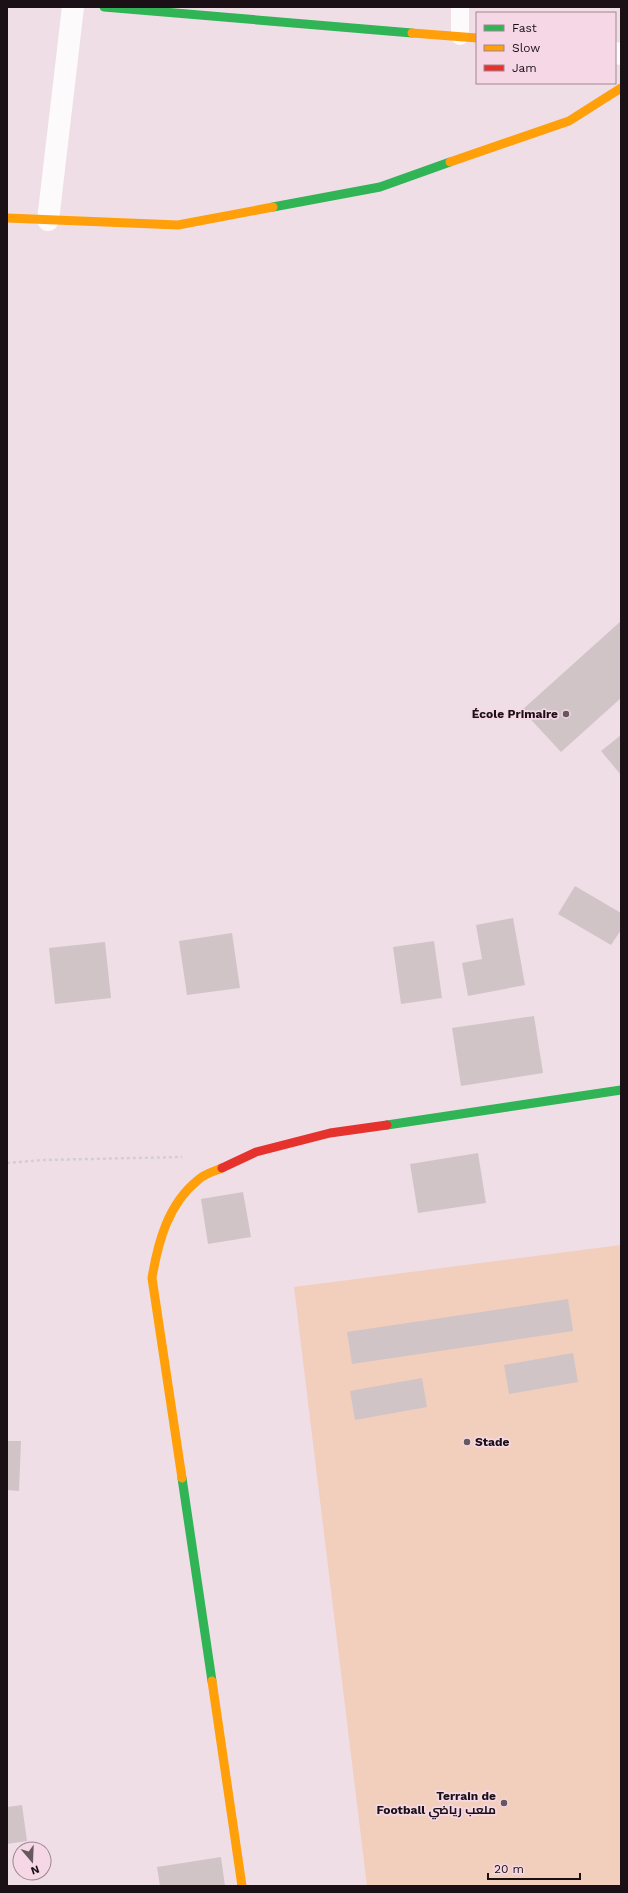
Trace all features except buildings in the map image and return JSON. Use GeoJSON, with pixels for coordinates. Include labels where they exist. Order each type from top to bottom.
{"type":"FeatureCollection","features":[{"type":"Feature","properties":{"kind":"street"},"geometry":{"type":"LineString","coordinates":[[48,220],[73,7]]}},
{"type":"Feature","properties":{"kind":"street"},"geometry":{"type":"LineString","coordinates":[[104,7],[468,37]]}},
{"type":"Feature","properties":{"kind":"street"},"geometry":{"type":"LineString","coordinates":[[7,218],[178,225],[380,187],[569,122],[621,88]]}},
{"type":"Feature","properties":{"kind":"street"},"geometry":{"type":"LineString","coordinates":[[242,1886],[152,1278],[157,1248],[167,1220],[180,1200],[198,1179],[256,1152],[330,1133],[621,1090]]}},
{"type":"Feature","properties":{"kind":"lane"},"geometry":{"type":"LineString","coordinates":[[460,7],[468,37]]}},
{"type":"Feature","properties":{"kind":"path"},"geometry":{"type":"LineString","coordinates":[[7,1163],[42,1160],[152,1159],[189,1156]]}},
{"type":"Feature","properties":{"kind":"shaded area","name":"Stade"},"geometry":{"type":"Polygon","coordinates":[[[621,1245],[621,1886],[367,1886],[294,1287],[621,1245]]]}},
{"type":"Feature","properties":{"kind":"traffic: fast"},"geometry":{"type":"LineString","coordinates":[[104,7],[412,33]]}},
{"type":"Feature","properties":{"kind":"traffic: fast"},"geometry":{"type":"LineString","coordinates":[[273,207],[380,187],[450,162]]}},
{"type":"Feature","properties":{"kind":"traffic: fast"},"geometry":{"type":"LineString","coordinates":[[387,1125],[621,1090]]}},
{"type":"Feature","properties":{"kind":"traffic: fast"},"geometry":{"type":"LineString","coordinates":[[182,1478],[212,1681]]}},
{"type":"Feature","properties":{"kind":"traffic: slow"},"geometry":{"type":"LineString","coordinates":[[412,33],[476,38]]}},
{"type":"Feature","properties":{"kind":"traffic: slow"},"geometry":{"type":"LineString","coordinates":[[450,162],[569,121],[621,88]]}},
{"type":"Feature","properties":{"kind":"traffic: slow"},"geometry":{"type":"LineString","coordinates":[[7,218],[178,225],[273,207]]}},
{"type":"Feature","properties":{"kind":"traffic: slow"},"geometry":{"type":"LineString","coordinates":[[182,1478],[152,1278],[161,1238],[166,1224],[179,1200],[200,1178],[222,1168]]}},
{"type":"Feature","properties":{"kind":"traffic: slow"},"geometry":{"type":"LineString","coordinates":[[212,1681],[242,1886]]}},
{"type":"Feature","properties":{"kind":"traffic: jam"},"geometry":{"type":"LineString","coordinates":[[222,1168],[256,1152],[330,1133],[387,1125]]}},
{"type":"Feature","properties":{"kind":"place","name":"École Primaire"},"geometry":{"type":"Point","coordinates":[566,714]}},
{"type":"Feature","properties":{"kind":"place","name":"Stade"},"geometry":{"type":"Point","coordinates":[467,1442]}},
{"type":"Feature","properties":{"kind":"place","name":"Terrain de Football ملعب رياضي"},"geometry":{"type":"Point","coordinates":[504,1803]}}]}
